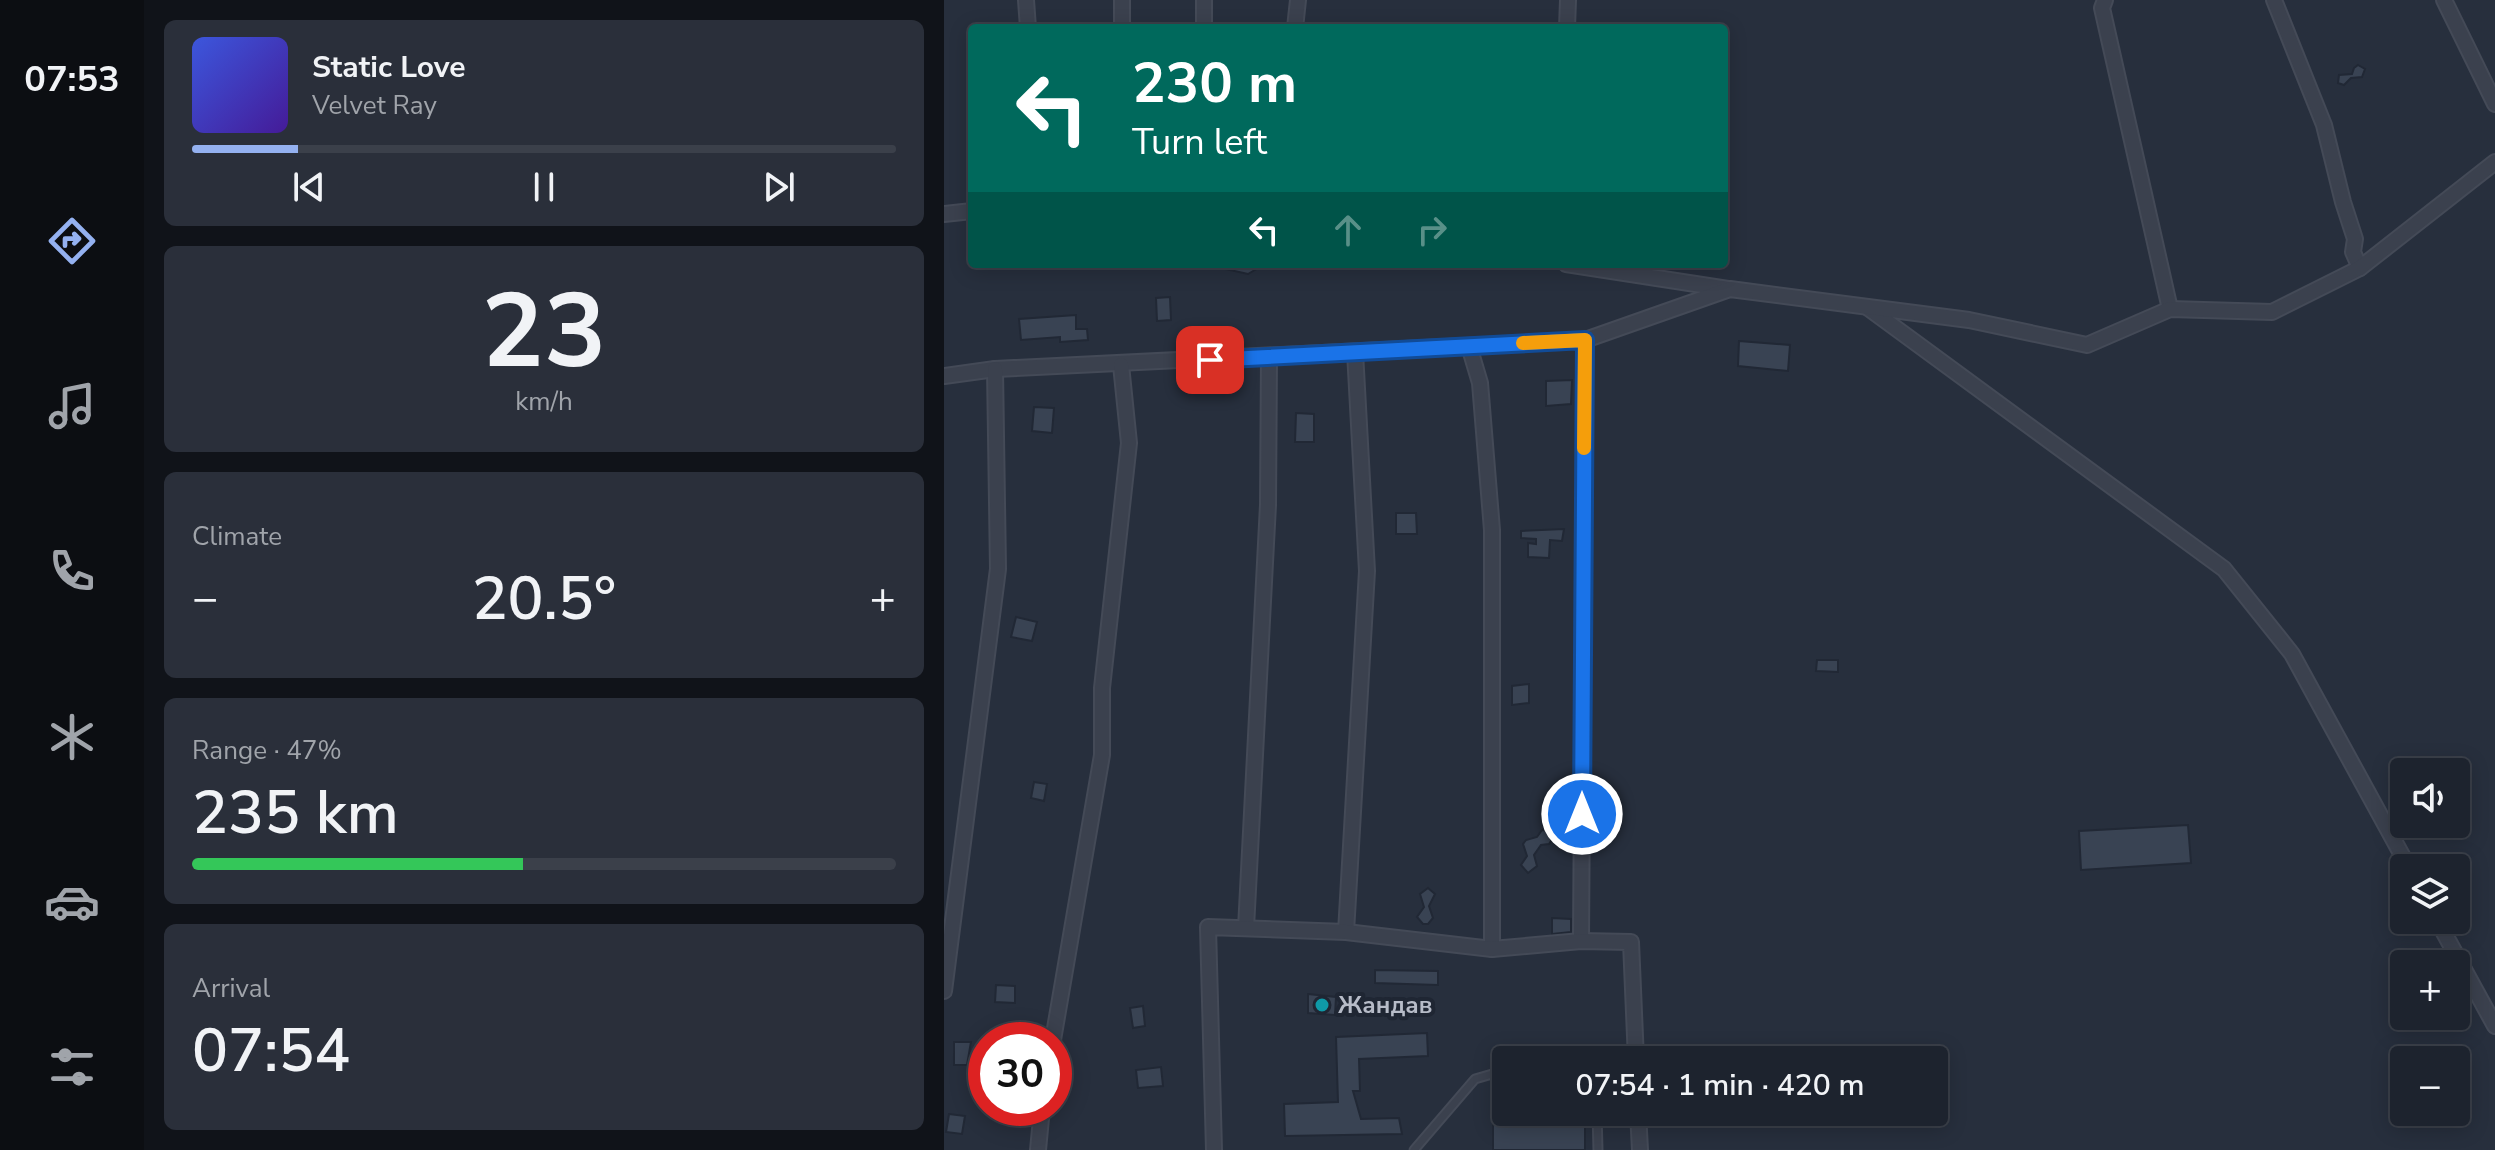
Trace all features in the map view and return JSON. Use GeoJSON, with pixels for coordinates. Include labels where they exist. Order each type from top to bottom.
{"type":"FeatureCollection","features":[{"type":"Feature","properties":{"kind":"street"},"geometry":{"type":"LineString","coordinates":[[1026,0],[1028,24]]}},
{"type":"Feature","properties":{"kind":"street"},"geometry":{"type":"LineString","coordinates":[[1122,0],[1122,24]]}},
{"type":"Feature","properties":{"kind":"street"},"geometry":{"type":"LineString","coordinates":[[1204,0],[1204,24]]}},
{"type":"Feature","properties":{"kind":"street"},"geometry":{"type":"LineString","coordinates":[[1295,24],[1298,0]]}},
{"type":"Feature","properties":{"kind":"street"},"geometry":{"type":"LineString","coordinates":[[1567,24],[1568,0]]}},
{"type":"Feature","properties":{"kind":"street"},"geometry":{"type":"LineString","coordinates":[[2105,0],[2102,8],[2170,309]]}},
{"type":"Feature","properties":{"kind":"street"},"geometry":{"type":"LineString","coordinates":[[2274,0],[2324,125],[2355,239],[2353,252],[2360,268]]}},
{"type":"Feature","properties":{"kind":"street"},"geometry":{"type":"LineString","coordinates":[[2444,0],[2495,104]]}},
{"type":"Feature","properties":{"kind":"street"},"geometry":{"type":"LineString","coordinates":[[1614,268],[1730,289],[1969,320],[2087,345],[2170,309],[2272,312],[2360,268],[2495,162]]}},
{"type":"Feature","properties":{"kind":"street"},"geometry":{"type":"LineString","coordinates":[[944,214],[968,211]]}},
{"type":"Feature","properties":{"kind":"street"},"geometry":{"type":"LineString","coordinates":[[944,376],[995,369],[1585,340],[1730,289]]}},
{"type":"Feature","properties":{"kind":"street"},"geometry":{"type":"LineString","coordinates":[[1866,306],[2224,569],[2292,654],[2401,854]]}},
{"type":"Feature","properties":{"kind":"street"},"geometry":{"type":"LineString","coordinates":[[1581,941],[1585,340]]}},
{"type":"Feature","properties":{"kind":"street"},"geometry":{"type":"LineString","coordinates":[[1469,346],[1480,383],[1492,530],[1492,949]]}},
{"type":"Feature","properties":{"kind":"street"},"geometry":{"type":"LineString","coordinates":[[1346,932],[1367,571],[1355,352]]}},
{"type":"Feature","properties":{"kind":"street"},"geometry":{"type":"LineString","coordinates":[[1246,928],[1268,505],[1269,357]]}},
{"type":"Feature","properties":{"kind":"street"},"geometry":{"type":"LineString","coordinates":[[1056,1022],[1102,755],[1102,688],[1129,443],[1121,365]]}},
{"type":"Feature","properties":{"kind":"street"},"geometry":{"type":"LineString","coordinates":[[944,991],[998,569],[995,369]]}},
{"type":"Feature","properties":{"kind":"street"},"geometry":{"type":"LineString","coordinates":[[1214,1150],[1208,927],[1346,932],[1492,949],[1581,941],[1631,942],[1635,1046]]}},
{"type":"Feature","properties":{"kind":"street"},"geometry":{"type":"LineString","coordinates":[[2445,934],[2495,1026]]}},
{"type":"Feature","properties":{"kind":"street"},"geometry":{"type":"LineString","coordinates":[[1038,1150],[1040,1126]]}},
{"type":"Feature","properties":{"kind":"street"},"geometry":{"type":"LineString","coordinates":[[1639,1126],[1640,1150]]}},
{"type":"Feature","properties":{"kind":"lane"},"geometry":{"type":"LineString","coordinates":[[1414,1150],[1475,1079],[1492,1074]]}},
{"type":"Feature","properties":{"kind":"lane"},"geometry":{"type":"LineString","coordinates":[[1597,1126],[1598,1150]]}},
{"type":"Feature","properties":{"kind":"building"},"geometry":{"type":"Polygon","coordinates":[[[2358,65],[2365,69],[2362,77],[2351,78],[2344,85],[2338,83],[2339,75],[2352,74],[2358,65]]]}},
{"type":"Feature","properties":{"kind":"building"},"geometry":{"type":"Polygon","coordinates":[[[1221,268],[1258,268],[1248,274],[1221,268]]]}},
{"type":"Feature","properties":{"kind":"building"},"geometry":{"type":"Polygon","coordinates":[[[1170,297],[1171,320],[1157,321],[1156,298],[1170,297]]]}},
{"type":"Feature","properties":{"kind":"building"},"geometry":{"type":"Polygon","coordinates":[[[1076,315],[1076,329],[1087,329],[1088,340],[1060,342],[1060,337],[1021,340],[1019,319],[1076,315]]]}},
{"type":"Feature","properties":{"kind":"building"},"geometry":{"type":"Polygon","coordinates":[[[1739,341],[1790,345],[1788,371],[1738,366],[1739,341]]]}},
{"type":"Feature","properties":{"kind":"building"},"geometry":{"type":"Polygon","coordinates":[[[1572,380],[1571,404],[1546,406],[1546,381],[1572,380]]]}},
{"type":"Feature","properties":{"kind":"building"},"geometry":{"type":"Polygon","coordinates":[[[1034,407],[1054,408],[1052,433],[1032,431],[1034,407]]]}},
{"type":"Feature","properties":{"kind":"building"},"geometry":{"type":"Polygon","coordinates":[[[1296,413],[1314,414],[1314,442],[1295,442],[1296,413]]]}},
{"type":"Feature","properties":{"kind":"building"},"geometry":{"type":"Polygon","coordinates":[[[1396,513],[1416,513],[1417,534],[1396,534],[1396,513]]]}},
{"type":"Feature","properties":{"kind":"building"},"geometry":{"type":"Polygon","coordinates":[[[1564,529],[1562,541],[1550,540],[1549,558],[1528,557],[1528,543],[1536,544],[1536,539],[1521,538],[1521,531],[1564,529]]]}},
{"type":"Feature","properties":{"kind":"building"},"geometry":{"type":"Polygon","coordinates":[[[1016,617],[1037,622],[1032,641],[1011,637],[1016,617]]]}},
{"type":"Feature","properties":{"kind":"building"},"geometry":{"type":"Polygon","coordinates":[[[1817,660],[1838,660],[1838,672],[1816,671],[1817,660]]]}},
{"type":"Feature","properties":{"kind":"building"},"geometry":{"type":"Polygon","coordinates":[[[1529,684],[1529,703],[1512,705],[1512,686],[1529,684]]]}},
{"type":"Feature","properties":{"kind":"building"},"geometry":{"type":"Polygon","coordinates":[[[1034,782],[1047,784],[1044,801],[1031,798],[1034,782]]]}},
{"type":"Feature","properties":{"kind":"building"},"geometry":{"type":"Polygon","coordinates":[[[2188,825],[2191,863],[2081,870],[2079,831],[2188,825]]]}},
{"type":"Feature","properties":{"kind":"building"},"geometry":{"type":"Polygon","coordinates":[[[1542,830],[1550,831],[1553,838],[1549,844],[1541,845],[1534,855],[1537,866],[1528,873],[1521,865],[1527,856],[1523,844],[1537,837],[1542,830]]]}},
{"type":"Feature","properties":{"kind":"building"},"geometry":{"type":"Polygon","coordinates":[[[1428,888],[1435,894],[1429,906],[1433,918],[1428,924],[1423,924],[1417,917],[1424,907],[1420,894],[1428,888]]]}},
{"type":"Feature","properties":{"kind":"building"},"geometry":{"type":"Polygon","coordinates":[[[1552,918],[1571,919],[1571,932],[1552,934],[1552,918]]]}},
{"type":"Feature","properties":{"kind":"building"},"geometry":{"type":"Polygon","coordinates":[[[1375,970],[1438,971],[1438,985],[1375,983],[1375,970]]]}},
{"type":"Feature","properties":{"kind":"building"},"geometry":{"type":"Polygon","coordinates":[[[996,985],[1015,986],[1015,1003],[995,1002],[996,985]]]}},
{"type":"Feature","properties":{"kind":"building","name":"Жандав"},"geometry":{"type":"Polygon","coordinates":[[[1308,994],[1336,997],[1335,1015],[1308,1013],[1308,994]]]}},
{"type":"Feature","properties":{"kind":"building"},"geometry":{"type":"Polygon","coordinates":[[[1143,1006],[1145,1026],[1133,1028],[1130,1008],[1143,1006]]]}},
{"type":"Feature","properties":{"kind":"building"},"geometry":{"type":"Polygon","coordinates":[[[1427,1033],[1428,1056],[1359,1059],[1360,1091],[1353,1091],[1361,1119],[1399,1118],[1402,1134],[1285,1136],[1284,1104],[1338,1102],[1336,1037],[1427,1033]]]}},
{"type":"Feature","properties":{"kind":"building"},"geometry":{"type":"Polygon","coordinates":[[[954,1042],[968,1042],[967,1065],[954,1065],[954,1042]]]}},
{"type":"Feature","properties":{"kind":"building"},"geometry":{"type":"Polygon","coordinates":[[[1161,1067],[1163,1086],[1138,1088],[1136,1070],[1161,1067]]]}},
{"type":"Feature","properties":{"kind":"building"},"geometry":{"type":"Polygon","coordinates":[[[949,1114],[965,1116],[962,1134],[946,1132],[949,1114]]]}},
{"type":"Feature","properties":{"kind":"building"},"geometry":{"type":"Polygon","coordinates":[[[1493,1126],[1585,1127],[1585,1150],[1493,1150],[1493,1126]]]}},
{"type":"Feature","properties":{"kind":"slow traffic"},"geometry":{"type":"LineString","coordinates":[[1523,343],[1585,340],[1584,448]]}},
{"type":"Feature","properties":{"kind":"place","name":"Жандав"},"geometry":{"type":"Point","coordinates":[1322,1005]}},
{"type":"Feature","properties":{"kind":"route"},"geometry":{"type":"LineString","coordinates":[[1210,360],[1585,340],[1582,814]]}}]}
